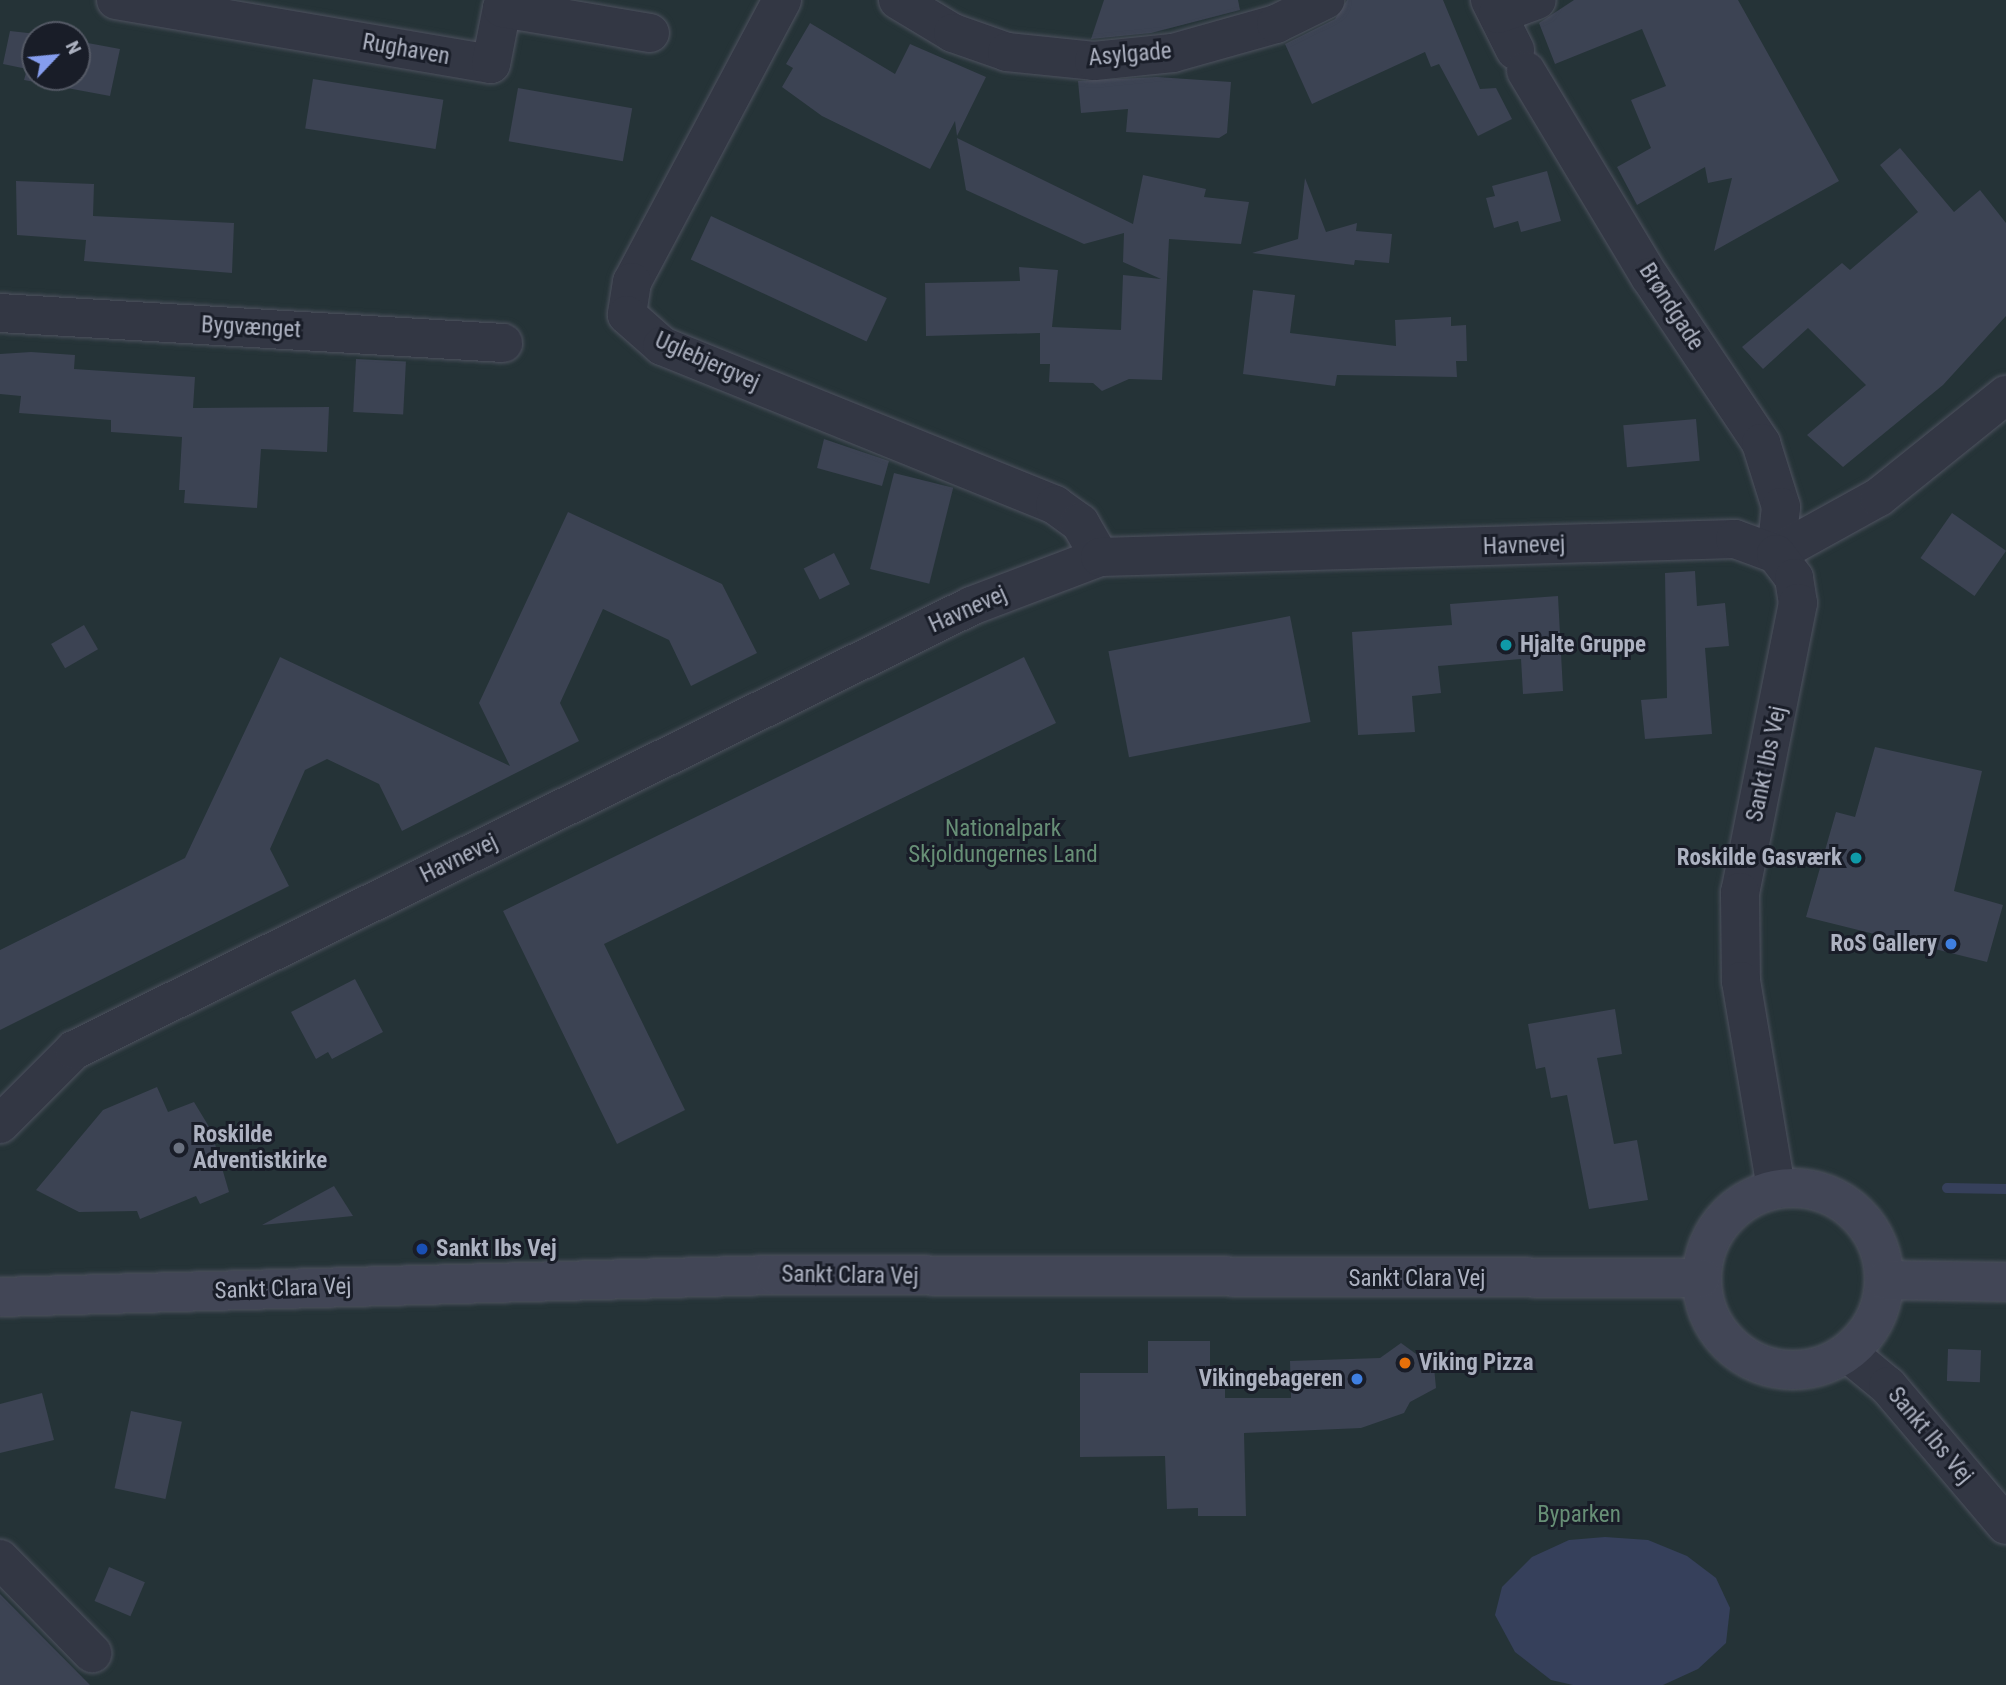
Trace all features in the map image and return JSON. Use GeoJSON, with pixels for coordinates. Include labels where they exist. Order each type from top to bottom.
{"type":"FeatureCollection","features":[{"type":"Feature","properties":{"kind":"main road"},"geometry":{"type":"LineString","coordinates":[[1804,1188],[1853,1209],[1881,1254],[1885,1280],[1880,1308],[1848,1353],[1800,1371],[1750,1360],[1730,1345],[1708,1314],[1701,1278],[1707,1246],[1723,1220],[1747,1199],[1776,1189],[1804,1188]]}},
{"type":"Feature","properties":{"kind":"main road","name":"Sankt Clara Vej"},"geometry":{"type":"LineString","coordinates":[[0,1297],[775,1275],[1701,1278]]}},
{"type":"Feature","properties":{"kind":"main road"},"geometry":{"type":"LineString","coordinates":[[1885,1280],[2006,1282]]}},
{"type":"Feature","properties":{"kind":"street","name":"Rughaven"},"geometry":{"type":"LineString","coordinates":[[116,0],[491,64],[502,8],[650,33]]}},
{"type":"Feature","properties":{"kind":"street","name":"Uglebjergvej"},"geometry":{"type":"LineString","coordinates":[[782,0],[632,282],[627,315],[662,346],[1055,505],[1080,523],[1100,557]]}},
{"type":"Feature","properties":{"kind":"street","name":"Asylgade"},"geometry":{"type":"LineString","coordinates":[[898,0],[953,33],[1007,52],[1094,61],[1173,52],[1276,24],[1325,0]]}},
{"type":"Feature","properties":{"kind":"street"},"geometry":{"type":"LineString","coordinates":[[1494,7],[1537,0]]}},
{"type":"Feature","properties":{"kind":"street","name":"Brøndgade"},"geometry":{"type":"LineString","coordinates":[[1494,7],[1521,60],[1650,277],[1761,443],[1781,508],[1776,554]]}},
{"type":"Feature","properties":{"kind":"street","name":"Bygvænget"},"geometry":{"type":"LineString","coordinates":[[0,313],[503,343]]}},
{"type":"Feature","properties":{"kind":"street"},"geometry":{"type":"LineString","coordinates":[[1776,554],[1879,497],[2006,395]]}},
{"type":"Feature","properties":{"kind":"street","name":"Havnevej"},"geometry":{"type":"LineString","coordinates":[[0,1124],[74,1050],[971,606],[1100,557],[1735,539],[1776,554]]}},
{"type":"Feature","properties":{"kind":"street","name":"Sankt Ibs Vej"},"geometry":{"type":"LineString","coordinates":[[1776,554],[1794,578],[1796,630],[1741,904],[1741,981],[1776,1189]]}},
{"type":"Feature","properties":{"kind":"street","name":"Sankt Ibs Vej"},"geometry":{"type":"LineString","coordinates":[[1848,1353],[1888,1386],[2006,1525]]}},
{"type":"Feature","properties":{"kind":"street"},"geometry":{"type":"LineString","coordinates":[[0,1559],[92,1653]]}},
{"type":"Feature","properties":{"kind":"green space","name":"Nationalpark Skjoldungernes Land"},"geometry":{"type":"Polygon","coordinates":[[[0,0],[2006,0],[2006,1685],[0,1685],[0,0]]]}},
{"type":"Feature","properties":{"kind":"water"},"geometry":{"type":"Polygon","coordinates":[[[1605,1537],[1648,1540],[1687,1556],[1716,1578],[1730,1608],[1726,1643],[1698,1669],[1663,1685],[1573,1685],[1551,1680],[1515,1652],[1495,1615],[1502,1587],[1532,1557],[1569,1540],[1605,1537]]]}},
{"type":"Feature","properties":{"kind":"building"},"geometry":{"type":"Polygon","coordinates":[[[1104,0],[1238,0],[1240,10],[1151,33],[1091,39],[1104,0]]]}},
{"type":"Feature","properties":{"kind":"building"},"geometry":{"type":"Polygon","coordinates":[[[1347,0],[1443,0],[1480,89],[1496,88],[1512,119],[1478,136],[1439,64],[1431,67],[1425,52],[1312,104],[1285,44],[1335,19],[1347,0]]]}},
{"type":"Feature","properties":{"kind":"building"},"geometry":{"type":"Polygon","coordinates":[[[1574,0],[1738,0],[1839,181],[1714,251],[1732,178],[1708,183],[1705,167],[1637,205],[1617,167],[1651,148],[1631,100],[1666,86],[1642,29],[1555,64],[1539,23],[1574,0]]]}},
{"type":"Feature","properties":{"kind":"building"},"geometry":{"type":"Polygon","coordinates":[[[810,23],[895,74],[910,44],[986,77],[957,136],[955,121],[930,169],[822,116],[782,87],[793,68],[786,64],[810,23]]]}},
{"type":"Feature","properties":{"kind":"building"},"geometry":{"type":"Polygon","coordinates":[[[10,31],[21,32],[21,68],[3,64],[10,31]]]}},
{"type":"Feature","properties":{"kind":"building"},"geometry":{"type":"Polygon","coordinates":[[[91,44],[120,49],[110,96],[83,91],[91,91],[91,44]]]}},
{"type":"Feature","properties":{"kind":"building"},"geometry":{"type":"Polygon","coordinates":[[[1157,77],[1231,82],[1227,133],[1219,138],[1126,132],[1128,109],[1081,113],[1078,81],[1157,77]]]}},
{"type":"Feature","properties":{"kind":"building"},"geometry":{"type":"Polygon","coordinates":[[[313,79],[443,100],[436,149],[305,128],[313,79]]]}},
{"type":"Feature","properties":{"kind":"building"},"geometry":{"type":"Polygon","coordinates":[[[518,88],[632,108],[623,161],[509,141],[518,88]]]}},
{"type":"Feature","properties":{"kind":"building"},"geometry":{"type":"Polygon","coordinates":[[[957,138],[1133,224],[1143,175],[1206,189],[1204,197],[1249,202],[1241,244],[1169,239],[1162,380],[1129,379],[1102,391],[1093,383],[1049,382],[1050,364],[1040,364],[1040,333],[926,336],[925,283],[1020,281],[1019,267],[1058,270],[1052,327],[1121,330],[1123,275],[1161,279],[1123,262],[1124,233],[1084,244],[966,190],[957,138]]]}},
{"type":"Feature","properties":{"kind":"building"},"geometry":{"type":"Polygon","coordinates":[[[1900,148],[1954,212],[1980,190],[2006,223],[2006,316],[1943,385],[1843,467],[1807,435],[1866,385],[1808,328],[1763,369],[1742,347],[1842,263],[1850,270],[1918,212],[1880,165],[1900,148]]]}},
{"type":"Feature","properties":{"kind":"building"},"geometry":{"type":"Polygon","coordinates":[[[1547,171],[1561,221],[1521,232],[1518,221],[1494,228],[1486,198],[1495,196],[1492,186],[1547,171]]]}},
{"type":"Feature","properties":{"kind":"building"},"geometry":{"type":"Polygon","coordinates":[[[1305,178],[1326,232],[1357,223],[1356,231],[1392,234],[1389,263],[1355,260],[1354,265],[1252,253],[1298,239],[1305,178]]]}},
{"type":"Feature","properties":{"kind":"building"},"geometry":{"type":"Polygon","coordinates":[[[16,181],[94,184],[93,216],[234,223],[232,273],[84,261],[86,240],[17,235],[16,181]]]}},
{"type":"Feature","properties":{"kind":"building"},"geometry":{"type":"Polygon","coordinates":[[[711,216],[887,298],[867,341],[691,260],[711,216]]]}},
{"type":"Feature","properties":{"kind":"building"},"geometry":{"type":"Polygon","coordinates":[[[1253,290],[1295,295],[1290,333],[1396,346],[1395,320],[1451,317],[1451,326],[1466,325],[1467,361],[1456,361],[1457,377],[1337,375],[1335,386],[1243,374],[1253,290]]]}},
{"type":"Feature","properties":{"kind":"building"},"geometry":{"type":"Polygon","coordinates":[[[31,352],[75,355],[74,369],[195,377],[193,408],[329,407],[327,452],[261,449],[257,508],[184,503],[185,490],[179,490],[182,437],[111,432],[111,420],[19,413],[21,396],[0,394],[0,354],[31,352]]]}},
{"type":"Feature","properties":{"kind":"building"},"geometry":{"type":"Polygon","coordinates":[[[356,359],[406,362],[403,415],[353,412],[356,359]]]}},
{"type":"Feature","properties":{"kind":"building"},"geometry":{"type":"Polygon","coordinates":[[[1696,419],[1700,461],[1627,467],[1623,425],[1696,419]]]}},
{"type":"Feature","properties":{"kind":"building"},"geometry":{"type":"Polygon","coordinates":[[[824,439],[889,461],[882,486],[817,468],[824,439]]]}},
{"type":"Feature","properties":{"kind":"building"},"geometry":{"type":"Polygon","coordinates":[[[894,473],[953,488],[929,584],[870,569],[894,473]]]}},
{"type":"Feature","properties":{"kind":"building"},"geometry":{"type":"Polygon","coordinates":[[[568,512],[722,584],[757,653],[691,686],[669,640],[603,609],[560,703],[579,741],[402,831],[379,784],[327,759],[305,770],[270,849],[289,886],[0,1030],[0,950],[185,858],[280,657],[510,766],[479,703],[568,512]]]}},
{"type":"Feature","properties":{"kind":"building"},"geometry":{"type":"Polygon","coordinates":[[[1952,513],[2006,551],[1975,596],[1920,558],[1952,513]]]}},
{"type":"Feature","properties":{"kind":"building"},"geometry":{"type":"Polygon","coordinates":[[[834,553],[850,584],[820,600],[804,568],[834,553]]]}},
{"type":"Feature","properties":{"kind":"building"},"geometry":{"type":"Polygon","coordinates":[[[1695,571],[1697,606],[1725,603],[1729,646],[1705,648],[1712,734],[1645,739],[1641,700],[1667,698],[1665,573],[1695,571]]]}},
{"type":"Feature","properties":{"kind":"building"},"geometry":{"type":"Polygon","coordinates":[[[1558,596],[1563,691],[1523,694],[1521,659],[1438,666],[1441,693],[1412,696],[1415,732],[1358,735],[1352,632],[1452,625],[1450,604],[1558,596]]]}},
{"type":"Feature","properties":{"kind":"building"},"geometry":{"type":"Polygon","coordinates":[[[1290,616],[1311,722],[1129,757],[1108,651],[1290,616]]]}},
{"type":"Feature","properties":{"kind":"building"},"geometry":{"type":"Polygon","coordinates":[[[84,625],[98,649],[65,668],[51,644],[84,625]]]}},
{"type":"Feature","properties":{"kind":"building"},"geometry":{"type":"Polygon","coordinates":[[[1024,657],[1056,723],[604,944],[685,1110],[617,1144],[503,911],[1024,657]]]}},
{"type":"Feature","properties":{"kind":"building","name":"Roskilde Gasværk"},"geometry":{"type":"Polygon","coordinates":[[[1875,747],[1982,771],[1954,891],[2003,905],[1987,962],[1806,917],[1836,812],[1855,817],[1875,747]]]}},
{"type":"Feature","properties":{"kind":"building"},"geometry":{"type":"Polygon","coordinates":[[[355,979],[383,1032],[332,1059],[328,1052],[316,1059],[291,1012],[355,979]]]}},
{"type":"Feature","properties":{"kind":"building"},"geometry":{"type":"Polygon","coordinates":[[[1615,1009],[1622,1054],[1597,1058],[1614,1144],[1637,1140],[1648,1200],[1589,1209],[1567,1095],[1551,1098],[1545,1067],[1536,1069],[1528,1024],[1615,1009]]]}},
{"type":"Feature","properties":{"kind":"building","name":"Roskilde Adventistkirke"},"geometry":{"type":"Polygon","coordinates":[[[157,1087],[168,1112],[194,1102],[211,1130],[229,1192],[200,1204],[196,1196],[140,1219],[137,1211],[79,1212],[36,1190],[103,1110],[157,1087]]]}},
{"type":"Feature","properties":{"kind":"building"},"geometry":{"type":"Polygon","coordinates":[[[334,1186],[353,1216],[262,1225],[334,1186]]]}},
{"type":"Feature","properties":{"kind":"building"},"geometry":{"type":"Polygon","coordinates":[[[1148,1341],[1210,1341],[1210,1382],[1225,1382],[1225,1398],[1291,1398],[1290,1361],[1380,1358],[1401,1343],[1434,1367],[1436,1388],[1410,1402],[1404,1413],[1361,1428],[1244,1433],[1246,1516],[1198,1516],[1198,1508],[1167,1509],[1165,1456],[1080,1457],[1080,1373],[1148,1373],[1148,1341]]]}},
{"type":"Feature","properties":{"kind":"building"},"geometry":{"type":"Polygon","coordinates":[[[1948,1349],[1981,1350],[1980,1382],[1947,1381],[1948,1349]]]}},
{"type":"Feature","properties":{"kind":"building"},"geometry":{"type":"Polygon","coordinates":[[[42,1393],[54,1440],[0,1453],[0,1404],[42,1393]]]}},
{"type":"Feature","properties":{"kind":"building"},"geometry":{"type":"Polygon","coordinates":[[[131,1411],[182,1422],[165,1499],[115,1488],[131,1411]]]}},
{"type":"Feature","properties":{"kind":"building"},"geometry":{"type":"Polygon","coordinates":[[[109,1567],[145,1582],[130,1616],[95,1601],[109,1567]]]}},
{"type":"Feature","properties":{"kind":"building"},"geometry":{"type":"Polygon","coordinates":[[[0,1594],[90,1685],[0,1685],[0,1594]]]}},
{"type":"Feature","properties":{"kind":"waterway"},"geometry":{"type":"LineString","coordinates":[[1947,1188],[2006,1189]]}},
{"type":"Feature","properties":{"kind":"place","name":"Hjalte Gruppe"},"geometry":{"type":"Point","coordinates":[1506,645]}},
{"type":"Feature","properties":{"kind":"place","name":"Roskilde Gasværk"},"geometry":{"type":"Point","coordinates":[1856,858]}},
{"type":"Feature","properties":{"kind":"place","name":"RoS Gallery"},"geometry":{"type":"Point","coordinates":[1951,944]}},
{"type":"Feature","properties":{"kind":"place","name":"Roskilde Adventistkirke"},"geometry":{"type":"Point","coordinates":[179,1148]}},
{"type":"Feature","properties":{"kind":"place","name":"Sankt Ibs Vej"},"geometry":{"type":"Point","coordinates":[422,1249]}},
{"type":"Feature","properties":{"kind":"place","name":"Viking Pizza"},"geometry":{"type":"Point","coordinates":[1405,1363]}},
{"type":"Feature","properties":{"kind":"place","name":"Vikingebageren"},"geometry":{"type":"Point","coordinates":[1357,1379]}},
{"type":"Feature","properties":{"kind":"park label","name":"Byparken"},"geometry":{"type":"Point","coordinates":[1579,1515]}}]}
